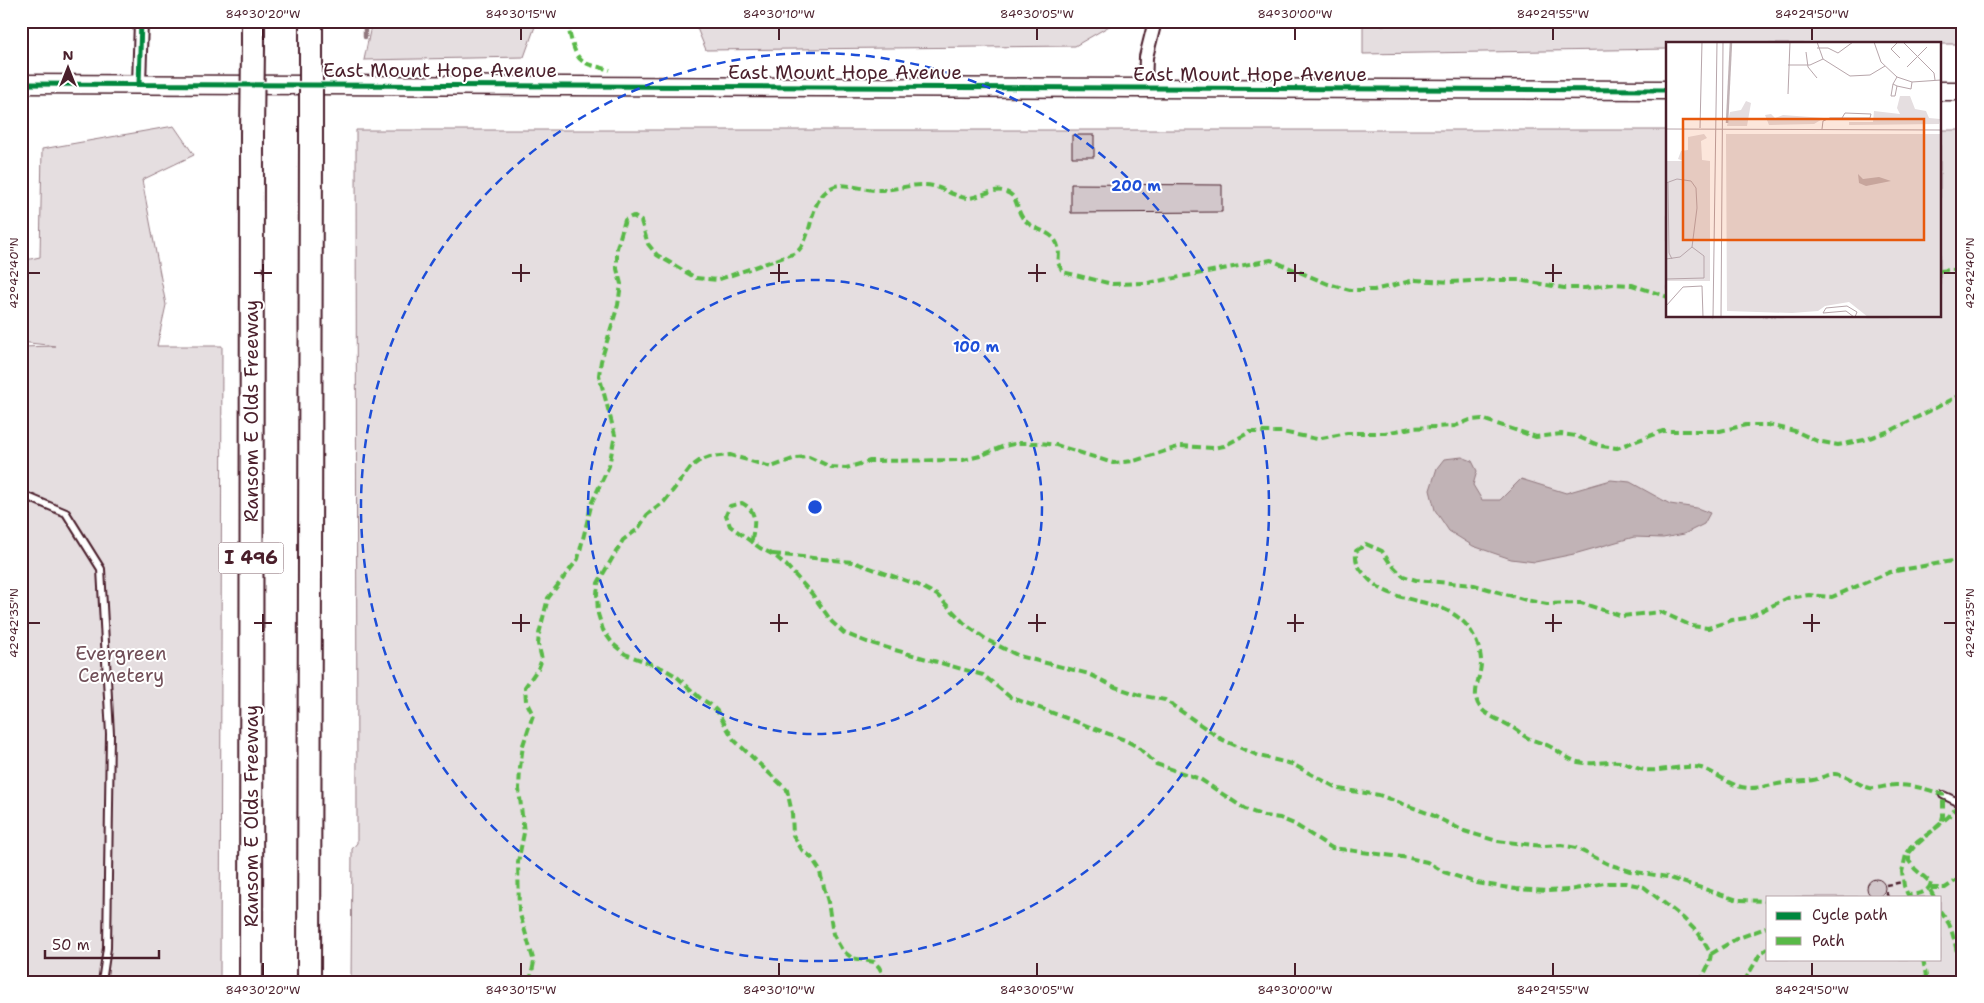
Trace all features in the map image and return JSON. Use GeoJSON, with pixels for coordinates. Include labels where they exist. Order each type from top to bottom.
{"type":"FeatureCollection","features":[{"type":"Feature","properties":{"kind":"highway","name":"Ransom E Olds Freeway"},"geometry":{"type":"LineString","coordinates":[[250,982],[253,21]]}},
{"type":"Feature","properties":{"kind":"highway","name":"I 496"},"geometry":{"type":"LineString","coordinates":[[309,982],[311,21]]}},
{"type":"Feature","properties":{"kind":"street"},"geometry":{"type":"LineString","coordinates":[[139,84],[141,21]]}},
{"type":"Feature","properties":{"kind":"street"},"geometry":{"type":"LineString","coordinates":[[1145,88],[1146,57],[1155,21]]}},
{"type":"Feature","properties":{"kind":"street","name":"East Mount Hope Avenue"},"geometry":{"type":"LineString","coordinates":[[21,84],[1666,90]]}},
{"type":"Feature","properties":{"kind":"street"},"geometry":{"type":"LineString","coordinates":[[1942,91],[1963,91]]}},
{"type":"Feature","properties":{"kind":"lane"},"geometry":{"type":"LineString","coordinates":[[21,494],[66,513],[101,569],[110,734],[107,948],[102,982]]}},
{"type":"Feature","properties":{"kind":"lane"},"geometry":{"type":"LineString","coordinates":[[1944,795],[1960,803]]}},
{"type":"Feature","properties":{"kind":"path"},"geometry":{"type":"LineString","coordinates":[[1886,885],[1903,882]]}},
{"type":"Feature","properties":{"kind":"path"},"geometry":{"type":"LineString","coordinates":[[1886,892],[1888,896]]}},
{"type":"Feature","properties":{"kind":"green space"},"geometry":{"type":"Polygon","coordinates":[[[372,21],[537,21],[524,57],[364,60],[372,21]]]}},
{"type":"Feature","properties":{"kind":"green space"},"geometry":{"type":"Polygon","coordinates":[[[694,21],[1118,21],[1075,46],[706,50],[694,21]]]}},
{"type":"Feature","properties":{"kind":"green space"},"geometry":{"type":"Polygon","coordinates":[[[1567,21],[1963,21],[1963,44],[1942,44],[1942,42],[1666,42],[1666,49],[1363,54],[1363,25],[1566,25],[1567,21]]]}},
{"type":"Feature","properties":{"kind":"green space","name":"Evergreen Cemetery"},"geometry":{"type":"Polygon","coordinates":[[[174,126],[194,155],[142,180],[166,305],[157,346],[222,346],[220,982],[21,982],[21,347],[55,346],[21,342],[21,261],[40,257],[42,149],[174,126]]]}},
{"type":"Feature","properties":{"kind":"green space"},"geometry":{"type":"Polygon","coordinates":[[[356,130],[1666,130],[1666,318],[1942,318],[1942,130],[1963,130],[1963,982],[351,982],[352,849],[357,843],[356,130]]]}},
{"type":"Feature","properties":{"kind":"shaded area"},"geometry":{"type":"Polygon","coordinates":[[[1462,457],[1472,461],[1477,471],[1473,485],[1482,500],[1500,500],[1521,479],[1566,493],[1611,480],[1630,482],[1670,504],[1697,508],[1710,513],[1704,524],[1684,534],[1663,538],[1634,537],[1574,554],[1535,562],[1511,559],[1473,546],[1449,531],[1435,510],[1430,490],[1437,468],[1444,459],[1462,457]]]}},
{"type":"Feature","properties":{"kind":"building"},"geometry":{"type":"Polygon","coordinates":[[[1072,135],[1094,135],[1094,157],[1072,157],[1072,135]]]}},
{"type":"Feature","properties":{"kind":"building"},"geometry":{"type":"Polygon","coordinates":[[[1071,184],[1222,185],[1222,212],[1071,213],[1071,184]]]}},
{"type":"Feature","properties":{"kind":"building"},"geometry":{"type":"Polygon","coordinates":[[[1872,879],[1880,879],[1885,884],[1885,892],[1882,896],[1870,896],[1867,892],[1867,884],[1872,879]]]}},
{"type":"Feature","properties":{"kind":"waterway"},"geometry":{"type":"LineString","coordinates":[[365,21],[365,37]]}},
{"type":"Feature","properties":{"kind":"marked path"},"geometry":{"type":"LineString","coordinates":[[567,21],[573,47],[580,59],[590,65],[610,70]]}},
{"type":"Feature","properties":{"kind":"marked path"},"geometry":{"type":"LineString","coordinates":[[530,982],[534,962],[519,911],[518,862],[524,833],[519,789],[520,768],[523,745],[533,715],[526,701],[525,687],[539,667],[542,659],[538,644],[548,598],[578,559],[592,502],[609,466],[615,435],[599,375],[601,361],[618,305],[621,284],[617,269],[617,248],[625,220],[633,216],[641,221],[648,244],[657,255],[696,278],[717,280],[796,253],[806,237],[819,199],[835,186],[843,185],[883,190],[926,185],[937,187],[965,198],[997,191],[1010,194],[1015,199],[1022,217],[1034,227],[1048,234],[1057,243],[1059,251],[1058,263],[1063,272],[1112,284],[1148,283],[1271,260],[1328,284],[1350,290],[1374,290],[1415,280],[1450,282],[1519,280],[1564,288],[1585,288],[1613,284],[1632,285],[1666,296]]}},
{"type":"Feature","properties":{"kind":"marked path"},"geometry":{"type":"LineString","coordinates":[[1942,271],[1963,269]]}},
{"type":"Feature","properties":{"kind":"marked path"},"geometry":{"type":"LineString","coordinates":[[887,982],[874,962],[852,958],[842,950],[833,934],[828,902],[819,869],[811,857],[802,850],[793,835],[792,813],[787,790],[734,740],[717,711],[711,705],[700,698],[676,676],[662,668],[625,654],[613,644],[603,630],[598,614],[597,594],[598,583],[603,574],[623,540],[638,529],[647,515],[664,502],[691,467],[699,461],[710,457],[730,455],[771,467],[796,458],[809,457],[831,467],[846,468],[870,461],[963,460],[980,456],[1004,446],[1019,443],[1041,443],[1056,445],[1113,463],[1134,461],[1181,446],[1213,448],[1224,446],[1250,432],[1282,432],[1317,439],[1347,433],[1385,433],[1411,428],[1455,426],[1470,420],[1482,419],[1536,437],[1561,434],[1576,436],[1601,446],[1617,448],[1663,431],[1720,431],[1746,425],[1768,425],[1795,431],[1817,441],[1838,445],[1864,440],[1892,430],[1963,394]]}},
{"type":"Feature","properties":{"kind":"marked path"},"geometry":{"type":"LineString","coordinates":[[752,540],[754,519],[751,510],[742,503],[730,506],[726,515],[730,526],[786,565],[812,594],[832,622],[844,633],[867,642],[983,675],[1010,697],[1125,740],[1138,747],[1156,764],[1200,779],[1245,809],[1264,816],[1280,818],[1294,824],[1332,848],[1427,862],[1444,872],[1477,883],[1516,889],[1570,890],[1604,883],[1626,883],[1644,887],[1683,918],[1699,934],[1711,954],[1709,964],[1700,982]]}},
{"type":"Feature","properties":{"kind":"marked path"},"geometry":{"type":"LineString","coordinates":[[1963,559],[1890,572],[1832,597],[1809,595],[1788,598],[1747,618],[1732,620],[1708,628],[1692,626],[1661,612],[1622,616],[1581,603],[1547,604],[1474,585],[1416,580],[1403,576],[1390,563],[1382,551],[1366,544],[1356,551],[1359,567],[1375,585],[1398,596],[1448,611],[1467,626],[1479,648],[1481,667],[1476,695],[1480,707],[1486,713],[1526,737],[1549,746],[1574,761],[1588,763],[1620,762],[1645,770],[1701,768],[1737,786],[1750,788],[1787,782],[1809,781],[1835,774],[1870,788],[1893,785],[1908,786],[1926,789],[1943,795],[1943,816],[1941,824],[1911,847],[1906,855],[1902,872],[1904,886],[1908,895],[1925,891],[1930,887],[1931,883],[1909,861],[1909,853],[1914,847],[1948,817],[1963,801]]}},
{"type":"Feature","properties":{"kind":"marked path"},"geometry":{"type":"LineString","coordinates":[[773,554],[853,562],[918,585],[937,595],[966,625],[987,640],[1019,656],[1089,674],[1115,687],[1139,695],[1165,700],[1221,739],[1259,756],[1292,764],[1339,789],[1379,795],[1430,814],[1464,831],[1497,841],[1543,846],[1561,845],[1576,848],[1608,864],[1630,871],[1667,877],[1738,900],[1766,901]]}},
{"type":"Feature","properties":{"kind":"marked path"},"geometry":{"type":"LineString","coordinates":[[1933,896],[1929,888],[1945,888],[1963,876]]}},
{"type":"Feature","properties":{"kind":"marked path"},"geometry":{"type":"LineString","coordinates":[[1942,914],[1949,924],[1953,936],[1959,961],[1960,982]]}},
{"type":"Feature","properties":{"kind":"marked path"},"geometry":{"type":"LineString","coordinates":[[1711,954],[1736,939],[1766,928]]}},
{"type":"Feature","properties":{"kind":"marked path"},"geometry":{"type":"LineString","coordinates":[[1744,982],[1760,954],[1766,950]]}},
{"type":"Feature","properties":{"kind":"marked path"},"geometry":{"type":"LineString","coordinates":[[1923,960],[1927,982]]}},
{"type":"Feature","properties":{"kind":"cycle path"},"geometry":{"type":"LineString","coordinates":[[139,84],[141,21]]}},
{"type":"Feature","properties":{"kind":"cycle path"},"geometry":{"type":"LineString","coordinates":[[21,84],[1666,90]]}}]}
